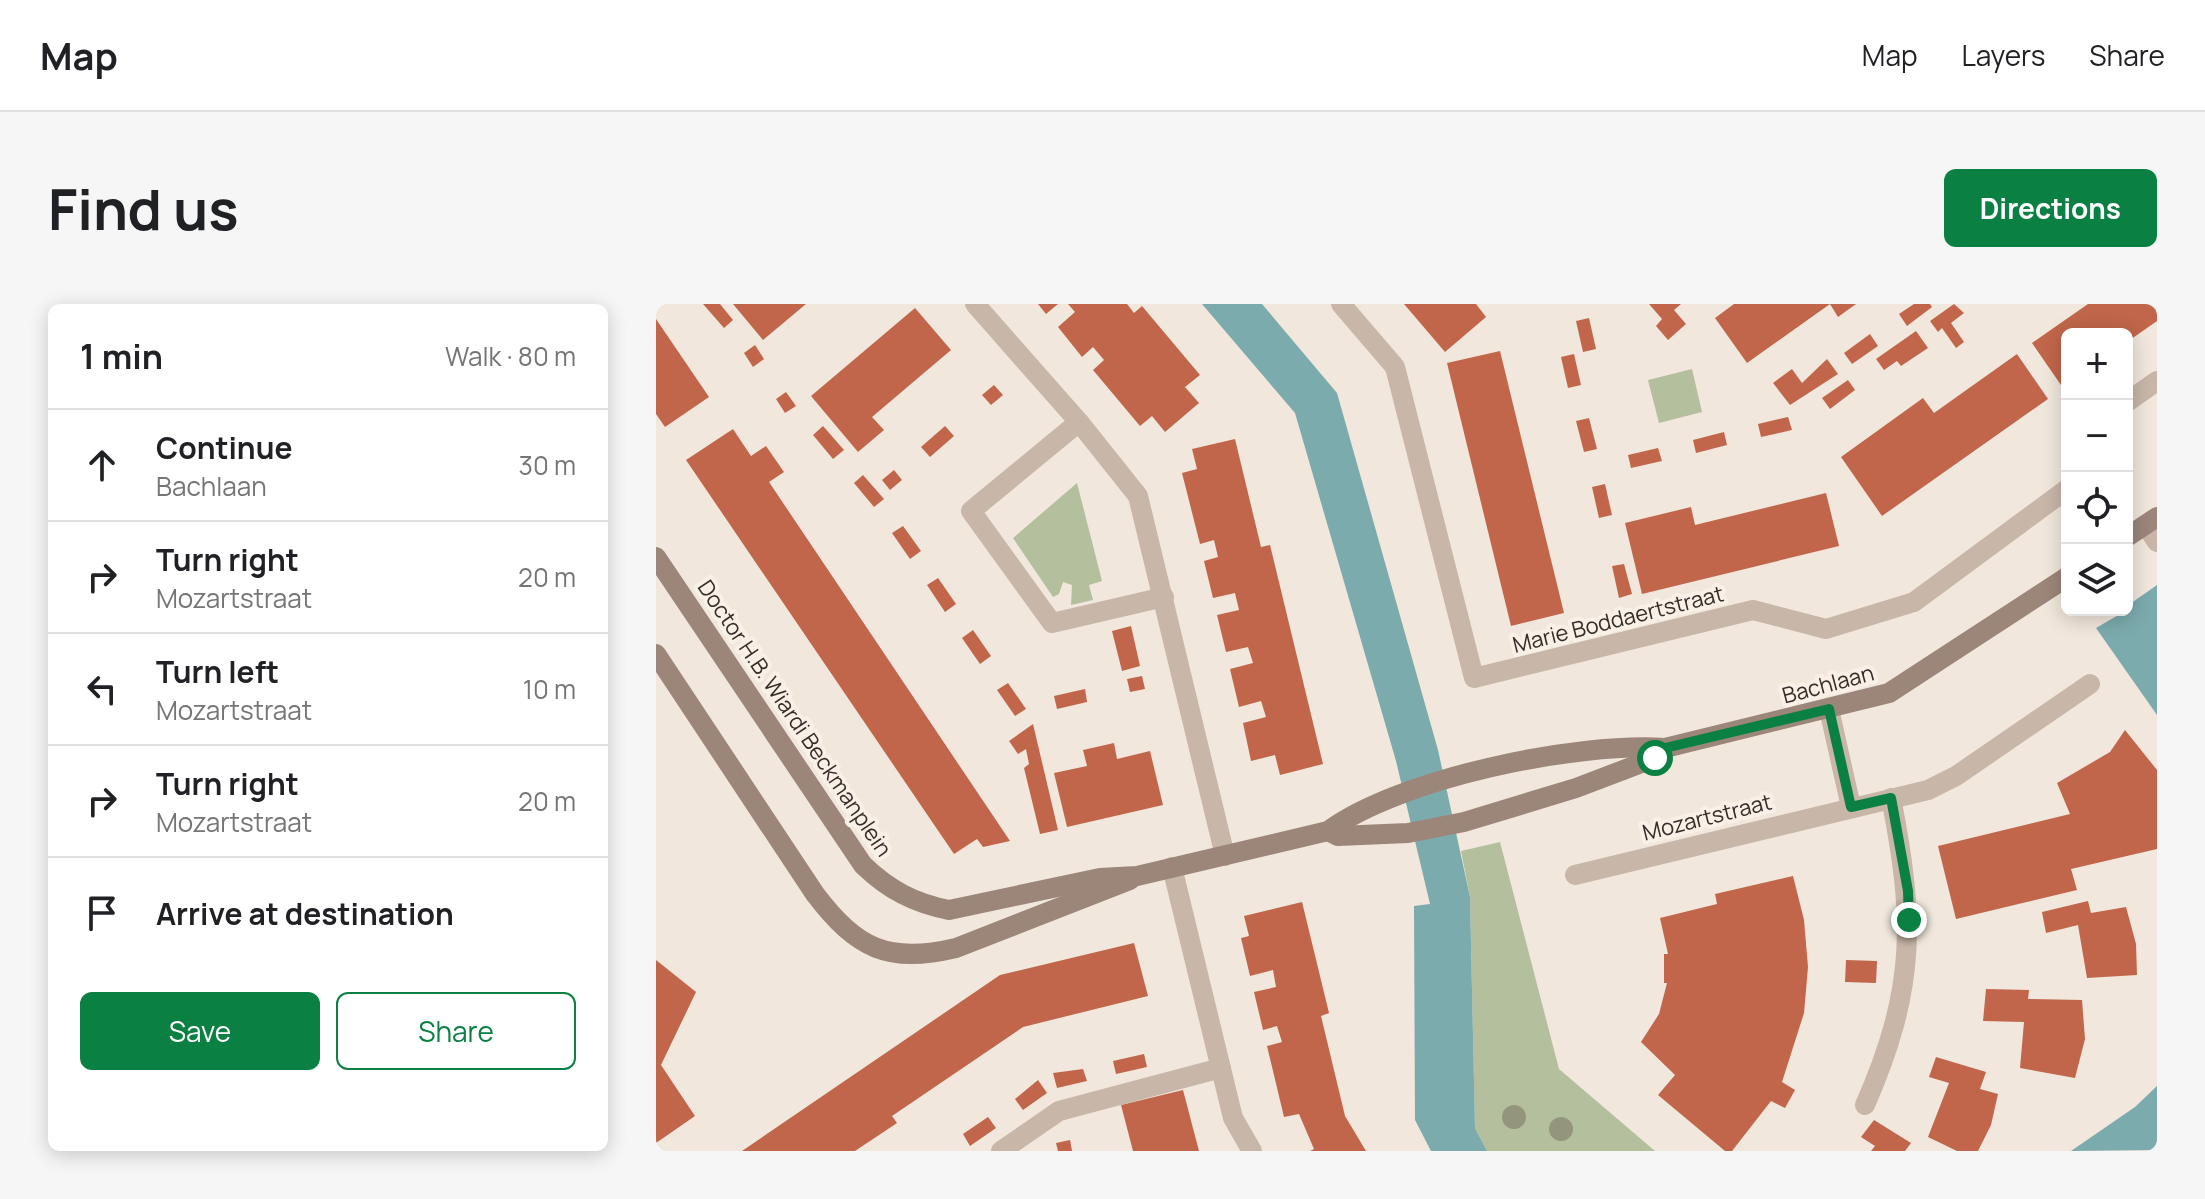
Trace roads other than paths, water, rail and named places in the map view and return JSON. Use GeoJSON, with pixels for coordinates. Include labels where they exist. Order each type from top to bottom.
{"type":"FeatureCollection","features":[{"type":"Feature","properties":{"kind":"street"},"geometry":{"type":"LineString","coordinates":[[975,304],[1079,422],[1138,496],[1225,856]]}},
{"type":"Feature","properties":{"kind":"street","name":"Marie Boddaertstraat"},"geometry":{"type":"LineString","coordinates":[[1341,304],[1395,367],[1474,678],[1753,610],[1826,629],[1914,602],[2061,493]]}},
{"type":"Feature","properties":{"kind":"street"},"geometry":{"type":"LineString","coordinates":[[2130,400],[2157,381]]}},
{"type":"Feature","properties":{"kind":"street"},"geometry":{"type":"LineString","coordinates":[[1079,422],[971,511],[1052,623],[1164,597]]}},
{"type":"Feature","properties":{"kind":"street"},"geometry":{"type":"LineString","coordinates":[[2133,535],[2153,528]]}},
{"type":"Feature","properties":{"kind":"street","name":"Doctor H.B. Wiardi Beckmanplein"},"geometry":{"type":"LineString","coordinates":[[656,557],[863,865],[893,891],[949,910],[1100,878],[1137,876]]}},
{"type":"Feature","properties":{"kind":"street","name":"Bachlaan"},"geometry":{"type":"LineString","coordinates":[[1172,867],[1328,831],[1343,820],[1400,796],[1514,761],[1632,746],[1665,748],[1889,693],[2061,581]]}},
{"type":"Feature","properties":{"kind":"street","name":"Doctor H.B. Wiardi Beckmanplein"},"geometry":{"type":"LineString","coordinates":[[656,654],[815,894],[852,934],[873,948],[899,956],[925,955],[956,948],[1137,876],[1172,867]]}},
{"type":"Feature","properties":{"kind":"street","name":"Mozartstraat"},"geometry":{"type":"LineString","coordinates":[[1575,875],[1928,790],[1956,776],[2090,684]]}},
{"type":"Feature","properties":{"kind":"street"},"geometry":{"type":"LineString","coordinates":[[1829,709],[1851,807]]}},
{"type":"Feature","properties":{"kind":"street","name":"Bachlaan"},"geometry":{"type":"LineString","coordinates":[[1328,831],[1338,836],[1408,833],[1464,822],[1576,788],[1655,758],[1665,748]]}},
{"type":"Feature","properties":{"kind":"street"},"geometry":{"type":"LineString","coordinates":[[1865,1105],[1893,1037],[1905,978],[1908,891],[1891,798]]}},
{"type":"Feature","properties":{"kind":"street"},"geometry":{"type":"LineString","coordinates":[[1172,867],[1233,1118],[1252,1151]]}},
{"type":"Feature","properties":{"kind":"street"},"geometry":{"type":"LineString","coordinates":[[1001,1151],[1059,1111],[1221,1068]]}},
{"type":"Feature","properties":{"kind":"water"},"geometry":{"type":"Polygon","coordinates":[[[1202,304],[1262,304],[1337,393],[1438,750],[1470,897],[1475,1128],[1487,1151],[1431,1151],[1415,1120],[1414,906],[1430,904],[1396,761],[1295,413],[1202,304]]]}},
{"type":"Feature","properties":{"kind":"water"},"geometry":{"type":"Polygon","coordinates":[[[2157,585],[2157,715],[2096,628],[2117,616],[2133,616],[2133,602],[2157,585]]]}},
{"type":"Feature","properties":{"kind":"water"},"geometry":{"type":"Polygon","coordinates":[[[2157,1086],[2157,1150],[2071,1151],[2135,1107],[2157,1086]]]}}]}
